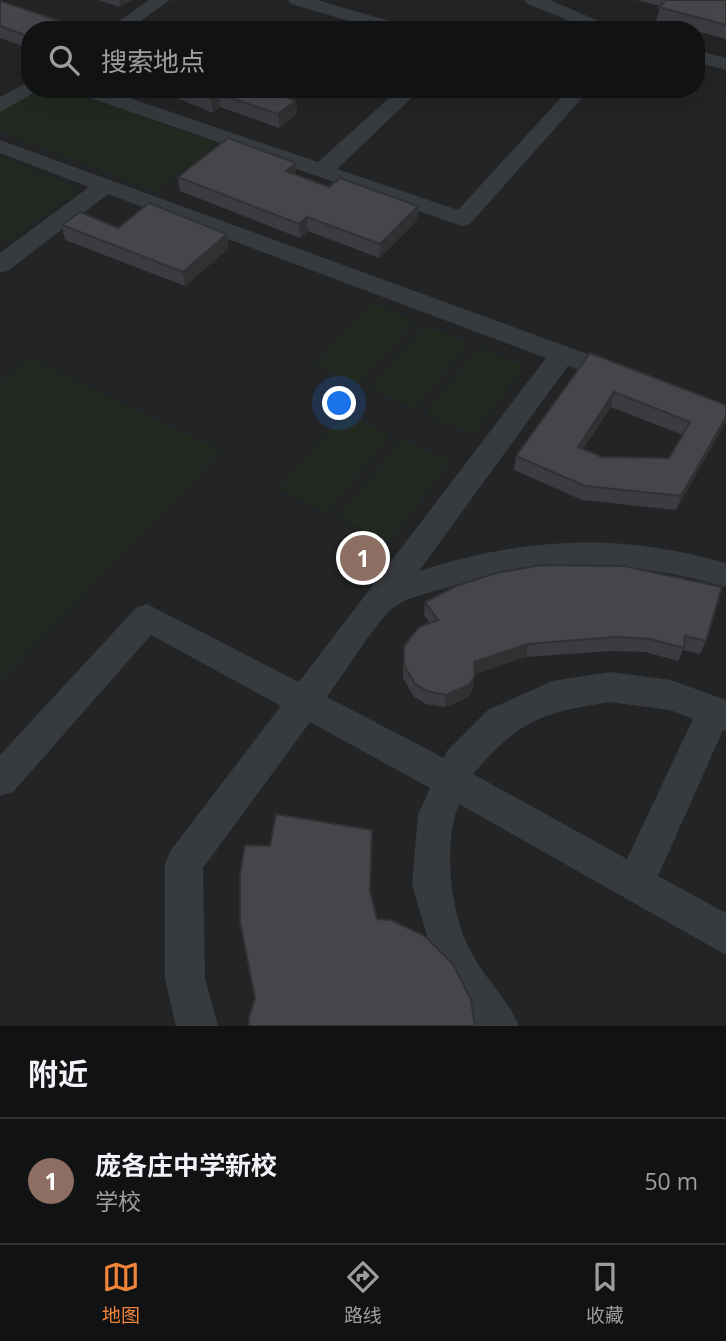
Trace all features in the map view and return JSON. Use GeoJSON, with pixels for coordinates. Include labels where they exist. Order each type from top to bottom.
{"type":"FeatureCollection","features":[{"type":"Feature","properties":{"kind":"street"},"geometry":{"type":"LineString","coordinates":[[129,21],[161,0]]}},
{"type":"Feature","properties":{"kind":"street"},"geometry":{"type":"LineString","coordinates":[[297,0],[369,21]]}},
{"type":"Feature","properties":{"kind":"street"},"geometry":{"type":"LineString","coordinates":[[533,0],[588,21]]}},
{"type":"Feature","properties":{"kind":"street"},"geometry":{"type":"LineString","coordinates":[[705,59],[726,64]]}},
{"type":"Feature","properties":{"kind":"street"},"geometry":{"type":"LineString","coordinates":[[0,106],[21,93]]}},
{"type":"Feature","properties":{"kind":"street"},"geometry":{"type":"LineString","coordinates":[[109,98],[462,219],[572,98]]}},
{"type":"Feature","properties":{"kind":"street"},"geometry":{"type":"LineString","coordinates":[[323,171],[401,98]]}},
{"type":"Feature","properties":{"kind":"street"},"geometry":{"type":"LineString","coordinates":[[0,146],[600,368]]}},
{"type":"Feature","properties":{"kind":"street"},"geometry":{"type":"LineString","coordinates":[[0,265],[105,185]]}},
{"type":"Feature","properties":{"kind":"street"},"geometry":{"type":"LineString","coordinates":[[197,1026],[185,979],[184,863],[563,355]]}},
{"type":"Feature","properties":{"kind":"street"},"geometry":{"type":"LineString","coordinates":[[381,598],[423,580],[466,568],[512,559],[561,555],[659,557],[726,575]]}},
{"type":"Feature","properties":{"kind":"street"},"geometry":{"type":"LineString","coordinates":[[0,780],[147,617],[452,781],[726,935]]}},
{"type":"Feature","properties":{"kind":"street"},"geometry":{"type":"LineString","coordinates":[[498,1026],[451,957],[430,884],[436,815],[460,762],[500,721],[552,696],[610,687],[671,695],[720,714],[635,884]]}},
{"type":"Feature","properties":{"kind":"shaded area"},"geometry":{"type":"Polygon","coordinates":[[[0,0],[726,0],[726,1026],[0,1026],[0,0]]]}},
{"type":"Feature","properties":{"kind":"shaded area"},"geometry":{"type":"Polygon","coordinates":[[[21,97],[91,98],[216,143],[156,191],[0,131],[0,111],[21,97]]]}},
{"type":"Feature","properties":{"kind":"shaded area"},"geometry":{"type":"Polygon","coordinates":[[[0,156],[36,171],[0,196],[0,156]]]}},
{"type":"Feature","properties":{"kind":"shaded area"},"geometry":{"type":"Polygon","coordinates":[[[38,172],[79,189],[6,242],[0,240],[0,198],[38,172]]]}},
{"type":"Feature","properties":{"kind":"shaded area"},"geometry":{"type":"Polygon","coordinates":[[[372,304],[414,321],[358,384],[315,365],[372,304]]]}},
{"type":"Feature","properties":{"kind":"shaded area"},"geometry":{"type":"Polygon","coordinates":[[[425,326],[468,343],[415,408],[370,389],[425,326]]]}},
{"type":"Feature","properties":{"kind":"shaded area"},"geometry":{"type":"Polygon","coordinates":[[[479,348],[524,366],[473,434],[426,414],[479,348]]]}},
{"type":"Feature","properties":{"kind":"shaded area"},"geometry":{"type":"Polygon","coordinates":[[[29,359],[221,451],[0,680],[0,383],[29,359]]]}},
{"type":"Feature","properties":{"kind":"shaded area"},"geometry":{"type":"Polygon","coordinates":[[[344,415],[390,435],[327,512],[279,489],[344,415]]]}},
{"type":"Feature","properties":{"kind":"shaded area"},"geometry":{"type":"Polygon","coordinates":[[[402,440],[450,461],[389,541],[339,518],[402,440]]]}},
{"type":"Feature","properties":{"kind":"building"},"geometry":{"type":"Polygon","coordinates":[[[666,0],[726,0],[726,25],[659,7],[666,0]]]}},
{"type":"Feature","properties":{"kind":"building"},"geometry":{"type":"Polygon","coordinates":[[[0,1],[60,21],[21,21],[21,34],[0,26],[0,1]]]}},
{"type":"Feature","properties":{"kind":"building"},"geometry":{"type":"Polygon","coordinates":[[[231,98],[288,98],[296,101],[278,114],[231,98]]]}},
{"type":"Feature","properties":{"kind":"building"},"geometry":{"type":"Polygon","coordinates":[[[228,138],[296,163],[286,171],[329,187],[340,178],[418,206],[380,244],[307,217],[299,224],[178,177],[228,138]]]}},
{"type":"Feature","properties":{"kind":"building"},"geometry":{"type":"Polygon","coordinates":[[[149,203],[227,234],[183,272],[62,225],[80,212],[118,228],[149,203]]]}},
{"type":"Feature","properties":{"kind":"building"},"geometry":{"type":"Polygon","coordinates":[[[590,353],[726,405],[726,417],[681,496],[585,486],[516,456],[590,353]],[[614,392],[578,447],[602,457],[669,458],[690,422],[614,392]]]}},
{"type":"Feature","properties":{"kind":"building"},"geometry":{"type":"Polygon","coordinates":[[[541,565],[624,566],[722,587],[706,641],[685,636],[684,648],[650,639],[615,637],[528,644],[474,662],[475,676],[469,685],[446,695],[427,691],[415,684],[404,665],[404,646],[419,627],[438,620],[425,602],[456,586],[496,573],[541,565]]]}},
{"type":"Feature","properties":{"kind":"building"},"geometry":{"type":"Polygon","coordinates":[[[276,814],[372,830],[370,891],[377,919],[391,920],[425,936],[453,964],[471,1000],[475,1026],[249,1026],[255,998],[240,922],[240,874],[245,845],[270,846],[276,814]]]}},
{"type":"Feature","properties":{"kind":"place","name":"庞各庄中学新校"},"geometry":{"type":"Point","coordinates":[363,558]}}]}
